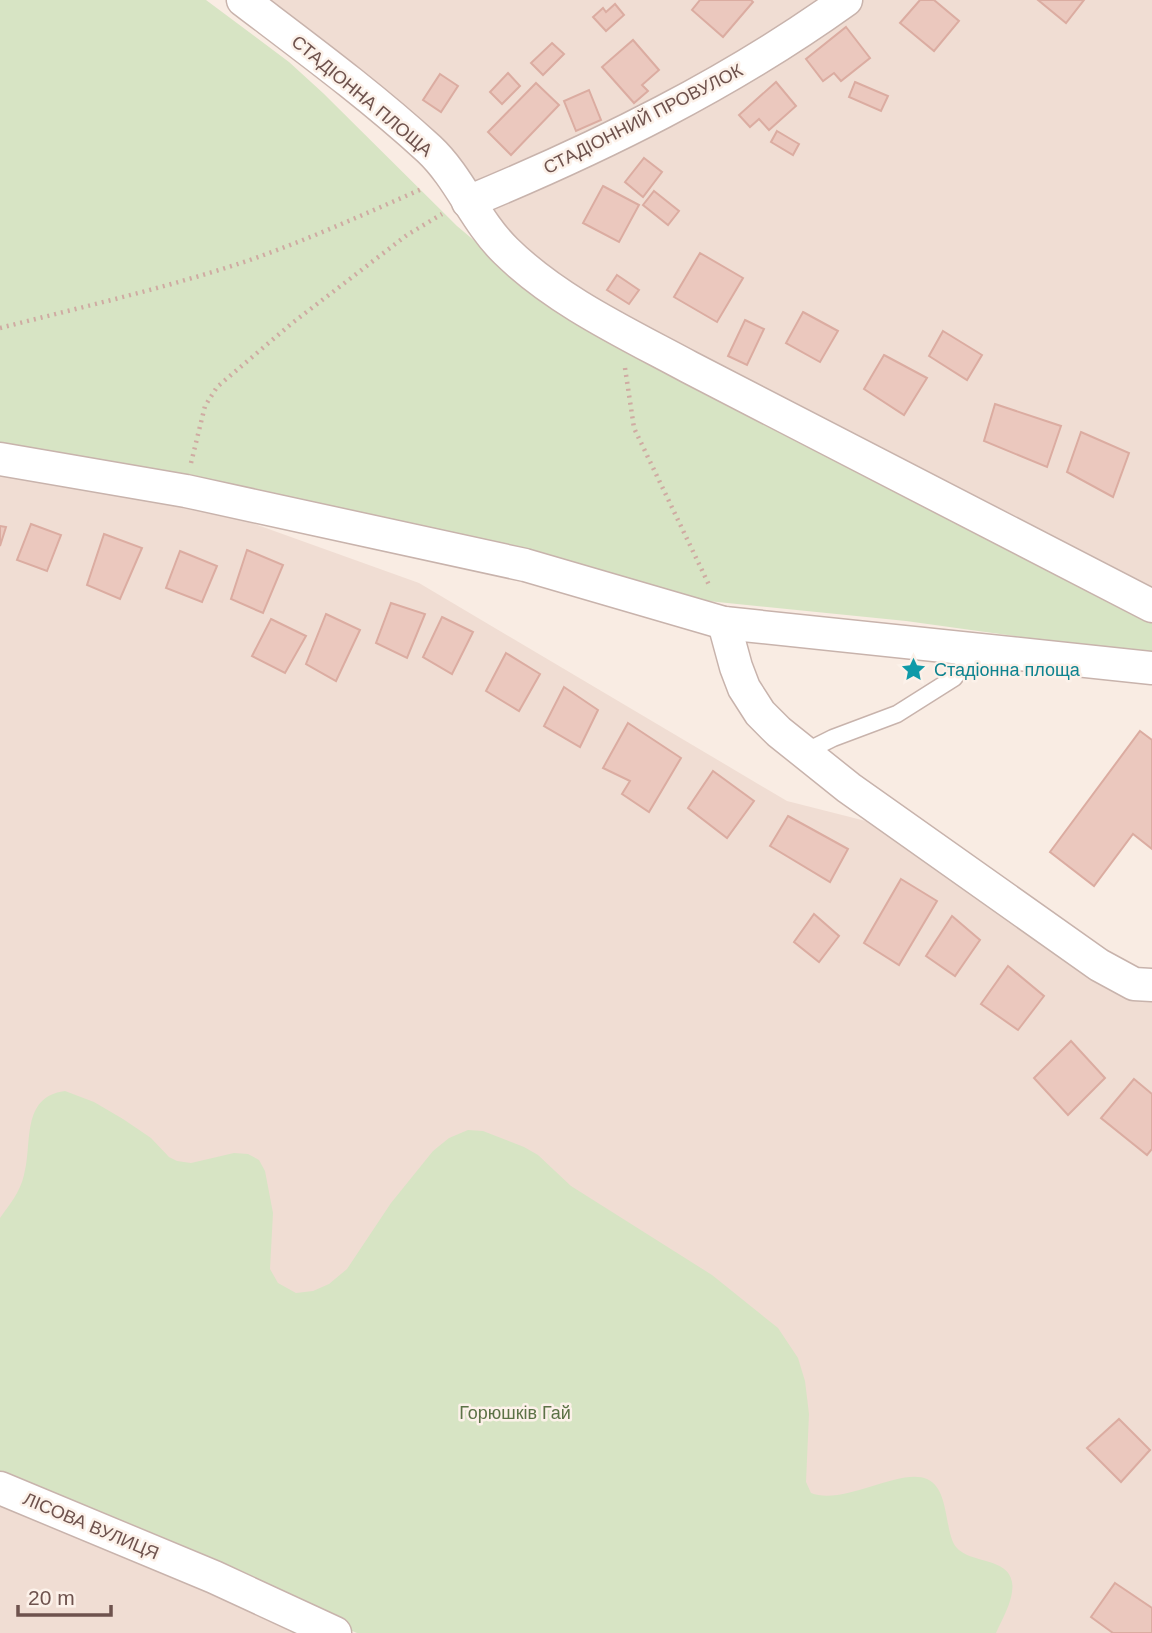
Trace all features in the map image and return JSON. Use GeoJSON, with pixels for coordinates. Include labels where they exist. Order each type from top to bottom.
{"type":"FeatureCollection","features":[{"type":"Feature","properties":{"kind":"street","name":"СТАДІОННА ПЛОЩА"},"geometry":{"type":"LineString","coordinates":[[243,0],[348,79],[431,152],[506,251],[556,290],[618,329],[1152,606]]}},
{"type":"Feature","properties":{"kind":"street","name":"СТАДІОННИЙ ПРОВУЛОК"},"geometry":{"type":"LineString","coordinates":[[468,202],[567,160],[683,102],[783,43],[846,0]]}},
{"type":"Feature","properties":{"kind":"street"},"geometry":{"type":"LineString","coordinates":[[0,459],[186,491],[525,565],[724,623],[1152,668]]}},
{"type":"Feature","properties":{"kind":"street"},"geometry":{"type":"LineString","coordinates":[[724,623],[744,688],[760,713],[803,753],[849,789],[1099,965],[1134,984],[1152,985]]}},
{"type":"Feature","properties":{"kind":"street","name":"ЛІСОВА ВУЛИЦЯ"},"geometry":{"type":"LineString","coordinates":[[0,1488],[214,1577],[335,1633]]}},
{"type":"Feature","properties":{"kind":"lane"},"geometry":{"type":"LineString","coordinates":[[803,753],[897,714],[954,677],[975,650]]}},
{"type":"Feature","properties":{"kind":"path"},"geometry":{"type":"LineString","coordinates":[[0,328],[245,261],[319,234],[450,176]]}},
{"type":"Feature","properties":{"kind":"path"},"geometry":{"type":"LineString","coordinates":[[186,491],[200,420],[205,405],[217,387],[291,324],[407,235],[468,202]]}},
{"type":"Feature","properties":{"kind":"path"},"geometry":{"type":"LineString","coordinates":[[618,329],[634,428],[706,576],[724,623]]}},
{"type":"Feature","properties":{"kind":"shaded area"},"geometry":{"type":"Polygon","coordinates":[[[243,0],[1152,0],[1152,606],[584,309],[441,163],[243,0]]]}},
{"type":"Feature","properties":{"kind":"shaded area"},"geometry":{"type":"Polygon","coordinates":[[[0,466],[168,493],[419,583],[787,801],[913,833],[1152,988],[1152,1633],[941,1633],[348,1339],[0,1300],[0,466]]]}},
{"type":"Feature","properties":{"kind":"shaded area"},"geometry":{"type":"Polygon","coordinates":[[[0,1488],[335,1633],[0,1633],[0,1488]]]}},
{"type":"Feature","properties":{"kind":"green space"},"geometry":{"type":"Polygon","coordinates":[[[0,0],[206,0],[289,62],[457,226],[496,259],[1152,618],[1152,655],[906,621],[698,600],[0,443],[0,0]]]}},
{"type":"Feature","properties":{"kind":"green space","name":"Горюшків Гай"},"geometry":{"type":"Polygon","coordinates":[[[65,1091],[94,1102],[123,1119],[151,1138],[169,1157],[177,1161],[191,1163],[234,1153],[248,1154],[259,1160],[265,1171],[273,1213],[270,1269],[278,1283],[296,1293],[313,1291],[329,1284],[347,1269],[391,1203],[433,1151],[449,1138],[468,1130],[483,1131],[538,1155],[571,1186],[712,1275],[778,1328],[798,1358],[805,1381],[809,1414],[806,1482],[811,1493],[839,1495],[902,1478],[927,1479],[934,1484],[940,1492],[956,1547],[970,1556],[1004,1568],[1009,1574],[1012,1595],[996,1633],[357,1633],[101,1525],[0,1491],[0,1218],[22,1181],[35,1112],[41,1102],[51,1095],[65,1091]]]}},
{"type":"Feature","properties":{"kind":"building"},"geometry":{"type":"Polygon","coordinates":[[[700,0],[753,2],[723,37],[692,10],[700,0]]]}},
{"type":"Feature","properties":{"kind":"building"},"geometry":{"type":"Polygon","coordinates":[[[920,0],[934,0],[959,21],[934,51],[900,23],[920,0]]]}},
{"type":"Feature","properties":{"kind":"building"},"geometry":{"type":"Polygon","coordinates":[[[1038,0],[1084,0],[1066,23],[1038,0]]]}},
{"type":"Feature","properties":{"kind":"building"},"geometry":{"type":"Polygon","coordinates":[[[615,4],[624,15],[606,31],[593,17],[603,8],[606,12],[615,4]]]}},
{"type":"Feature","properties":{"kind":"building"},"geometry":{"type":"Polygon","coordinates":[[[846,27],[870,58],[841,81],[834,73],[823,81],[806,59],[846,27]]]}},
{"type":"Feature","properties":{"kind":"building"},"geometry":{"type":"Polygon","coordinates":[[[633,40],[659,70],[642,85],[648,91],[634,103],[602,67],[633,40]]]}},
{"type":"Feature","properties":{"kind":"building"},"geometry":{"type":"Polygon","coordinates":[[[552,43],[564,54],[543,75],[531,63],[552,43]]]}},
{"type":"Feature","properties":{"kind":"building"},"geometry":{"type":"Polygon","coordinates":[[[508,73],[520,86],[502,104],[490,92],[508,73]]]}},
{"type":"Feature","properties":{"kind":"building"},"geometry":{"type":"Polygon","coordinates":[[[440,74],[458,86],[441,112],[423,100],[440,74]]]}},
{"type":"Feature","properties":{"kind":"building"},"geometry":{"type":"Polygon","coordinates":[[[776,82],[796,106],[769,130],[759,119],[750,127],[739,115],[776,82]]]}},
{"type":"Feature","properties":{"kind":"building"},"geometry":{"type":"Polygon","coordinates":[[[855,82],[888,96],[881,111],[849,97],[855,82]]]}},
{"type":"Feature","properties":{"kind":"building"},"geometry":{"type":"Polygon","coordinates":[[[536,83],[559,105],[511,155],[488,132],[536,83]]]}},
{"type":"Feature","properties":{"kind":"building"},"geometry":{"type":"Polygon","coordinates":[[[589,90],[601,120],[576,131],[564,101],[589,90]]]}},
{"type":"Feature","properties":{"kind":"building"},"geometry":{"type":"Polygon","coordinates":[[[777,131],[799,144],[793,155],[771,142],[777,131]]]}},
{"type":"Feature","properties":{"kind":"building"},"geometry":{"type":"Polygon","coordinates":[[[644,158],[662,172],[643,197],[625,182],[644,158]]]}},
{"type":"Feature","properties":{"kind":"building"},"geometry":{"type":"Polygon","coordinates":[[[603,186],[639,205],[619,242],[583,223],[603,186]]]}},
{"type":"Feature","properties":{"kind":"building"},"geometry":{"type":"Polygon","coordinates":[[[654,191],[679,211],[668,225],[643,205],[654,191]]]}},
{"type":"Feature","properties":{"kind":"building"},"geometry":{"type":"Polygon","coordinates":[[[700,253],[743,278],[717,322],[674,297],[700,253]]]}},
{"type":"Feature","properties":{"kind":"building"},"geometry":{"type":"Polygon","coordinates":[[[617,275],[639,290],[629,304],[607,290],[617,275]]]}},
{"type":"Feature","properties":{"kind":"building"},"geometry":{"type":"Polygon","coordinates":[[[803,312],[838,331],[820,362],[786,343],[803,312]]]}},
{"type":"Feature","properties":{"kind":"building"},"geometry":{"type":"Polygon","coordinates":[[[745,320],[764,329],[747,365],[728,356],[745,320]]]}},
{"type":"Feature","properties":{"kind":"building"},"geometry":{"type":"Polygon","coordinates":[[[943,331],[982,355],[967,380],[929,356],[943,331]]]}},
{"type":"Feature","properties":{"kind":"building"},"geometry":{"type":"Polygon","coordinates":[[[884,355],[927,378],[904,415],[864,389],[884,355]]]}},
{"type":"Feature","properties":{"kind":"building"},"geometry":{"type":"Polygon","coordinates":[[[995,404],[1061,426],[1047,467],[984,441],[995,404]]]}},
{"type":"Feature","properties":{"kind":"building"},"geometry":{"type":"Polygon","coordinates":[[[1081,432],[1129,453],[1113,497],[1067,472],[1081,432]]]}},
{"type":"Feature","properties":{"kind":"building"},"geometry":{"type":"Polygon","coordinates":[[[31,524],[61,535],[47,571],[17,560],[31,524]]]}},
{"type":"Feature","properties":{"kind":"building"},"geometry":{"type":"Polygon","coordinates":[[[0,526],[6,527],[0,546],[0,526]]]}},
{"type":"Feature","properties":{"kind":"building"},"geometry":{"type":"Polygon","coordinates":[[[104,534],[142,548],[120,599],[87,585],[104,534]]]}},
{"type":"Feature","properties":{"kind":"building"},"geometry":{"type":"Polygon","coordinates":[[[247,550],[283,565],[263,613],[231,599],[247,550]]]}},
{"type":"Feature","properties":{"kind":"building"},"geometry":{"type":"Polygon","coordinates":[[[180,551],[217,566],[202,602],[166,588],[180,551]]]}},
{"type":"Feature","properties":{"kind":"building"},"geometry":{"type":"Polygon","coordinates":[[[391,603],[425,614],[407,658],[376,643],[391,603]]]}},
{"type":"Feature","properties":{"kind":"building"},"geometry":{"type":"Polygon","coordinates":[[[326,614],[360,630],[336,681],[306,664],[326,614]]]}},
{"type":"Feature","properties":{"kind":"building"},"geometry":{"type":"Polygon","coordinates":[[[442,617],[473,632],[452,674],[423,657],[442,617]]]}},
{"type":"Feature","properties":{"kind":"building"},"geometry":{"type":"Polygon","coordinates":[[[271,619],[306,636],[285,673],[252,656],[271,619]]]}},
{"type":"Feature","properties":{"kind":"building"},"geometry":{"type":"Polygon","coordinates":[[[506,653],[540,674],[519,711],[486,691],[506,653]]]}},
{"type":"Feature","properties":{"kind":"building"},"geometry":{"type":"Polygon","coordinates":[[[564,687],[598,710],[580,747],[544,726],[564,687]]]}},
{"type":"Feature","properties":{"kind":"building"},"geometry":{"type":"Polygon","coordinates":[[[628,723],[681,758],[649,812],[622,794],[630,781],[603,768],[628,723]]]}},
{"type":"Feature","properties":{"kind":"building"},"geometry":{"type":"Polygon","coordinates":[[[1140,731],[1152,740],[1152,849],[1133,834],[1094,886],[1050,852],[1140,731]]]}},
{"type":"Feature","properties":{"kind":"building"},"geometry":{"type":"Polygon","coordinates":[[[713,771],[754,801],[727,838],[688,808],[713,771]]]}},
{"type":"Feature","properties":{"kind":"building"},"geometry":{"type":"Polygon","coordinates":[[[788,816],[848,849],[830,882],[770,846],[788,816]]]}},
{"type":"Feature","properties":{"kind":"building"},"geometry":{"type":"Polygon","coordinates":[[[901,879],[937,901],[899,965],[864,943],[901,879]]]}},
{"type":"Feature","properties":{"kind":"building"},"geometry":{"type":"Polygon","coordinates":[[[814,914],[839,936],[819,962],[794,942],[814,914]]]}},
{"type":"Feature","properties":{"kind":"building"},"geometry":{"type":"Polygon","coordinates":[[[952,916],[980,940],[955,976],[926,956],[952,916]]]}},
{"type":"Feature","properties":{"kind":"building"},"geometry":{"type":"Polygon","coordinates":[[[1008,966],[1044,996],[1018,1030],[981,1004],[1008,966]]]}},
{"type":"Feature","properties":{"kind":"building"},"geometry":{"type":"Polygon","coordinates":[[[1071,1041],[1105,1078],[1068,1115],[1034,1078],[1071,1041]]]}},
{"type":"Feature","properties":{"kind":"building"},"geometry":{"type":"Polygon","coordinates":[[[1134,1079],[1152,1094],[1152,1149],[1147,1155],[1101,1118],[1134,1079]]]}},
{"type":"Feature","properties":{"kind":"building"},"geometry":{"type":"Polygon","coordinates":[[[1119,1419],[1150,1450],[1121,1482],[1087,1448],[1119,1419]]]}},
{"type":"Feature","properties":{"kind":"building"},"geometry":{"type":"Polygon","coordinates":[[[1115,1583],[1152,1608],[1152,1633],[1113,1633],[1091,1617],[1115,1583]]]}},
{"type":"Feature","properties":{"kind":"place","name":"Стадіонна площа"},"geometry":{"type":"Point","coordinates":[914,670]}}]}
